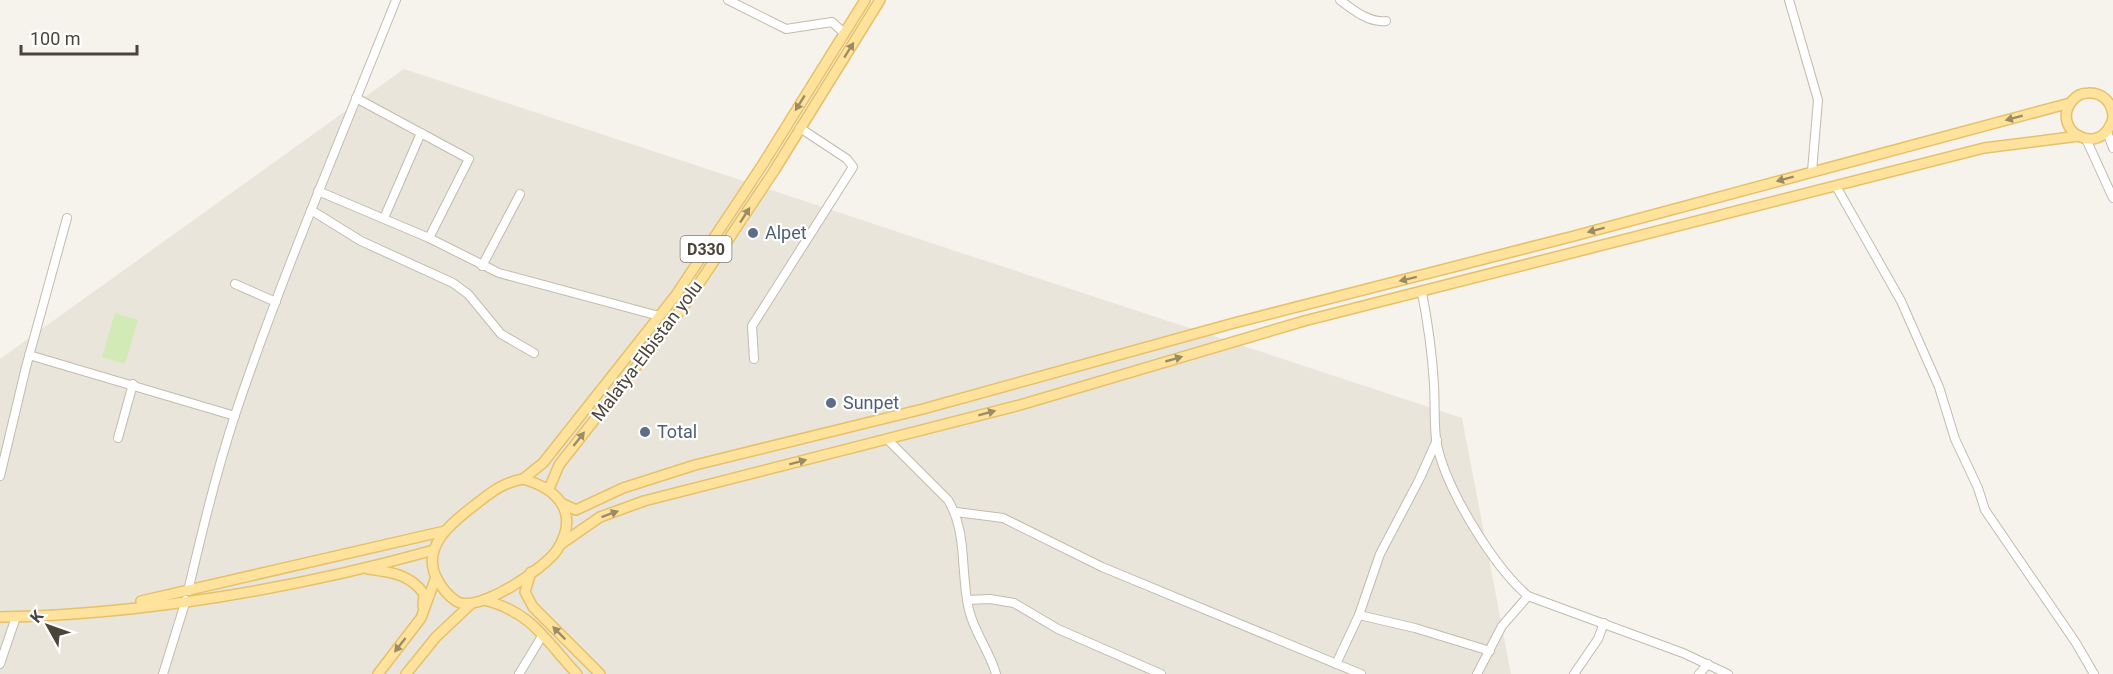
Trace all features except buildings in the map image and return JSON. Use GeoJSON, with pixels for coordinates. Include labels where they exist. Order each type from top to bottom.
{"type":"FeatureCollection","features":[{"type":"Feature","properties":{"kind":"main road","name":"Malatya-Elbistan yolu"},"geometry":{"type":"LineString","coordinates":[[523,479],[543,463],[660,316],[756,173],[865,0]]}},
{"type":"Feature","properties":{"kind":"main road","name":"Malatya-Elbistan yolu"},"geometry":{"type":"LineString","coordinates":[[549,489],[559,465],[687,303],[880,0]]}},
{"type":"Feature","properties":{"kind":"main road"},"geometry":{"type":"LineString","coordinates":[[561,503],[576,510],[623,488],[695,465],[923,409],[1234,323],[1574,236],[2070,103],[2082,94],[2101,95],[2113,92]]}},
{"type":"Feature","properties":{"kind":"main road"},"geometry":{"type":"LineString","coordinates":[[561,544],[600,518],[644,501],[1020,405],[1304,321],[1837,188],[1984,148],[2101,136],[2111,123],[2109,103],[2101,95]]}},
{"type":"Feature","properties":{"kind":"main road"},"geometry":{"type":"LineString","coordinates":[[2070,103],[2068,125],[2082,138]]}},
{"type":"Feature","properties":{"kind":"main road"},"geometry":{"type":"LineString","coordinates":[[523,479],[549,489],[560,498],[566,530],[556,552],[511,587],[484,600],[471,604],[460,604],[450,597],[432,568],[434,550],[445,531],[506,482],[523,479]]}},
{"type":"Feature","properties":{"kind":"main road"},"geometry":{"type":"LineString","coordinates":[[0,617],[73,616],[187,596],[445,531]]}},
{"type":"Feature","properties":{"kind":"main road"},"geometry":{"type":"LineString","coordinates":[[187,596],[237,593],[360,568],[434,550]]}},
{"type":"Feature","properties":{"kind":"main road"},"geometry":{"type":"LineString","coordinates":[[360,568],[399,573],[417,584],[424,594],[422,618]]}},
{"type":"Feature","properties":{"kind":"main road"},"geometry":{"type":"LineString","coordinates":[[532,571],[525,592],[532,607],[600,674]]}},
{"type":"Feature","properties":{"kind":"main road"},"geometry":{"type":"LineString","coordinates":[[378,674],[422,618],[436,577]]}},
{"type":"Feature","properties":{"kind":"main road"},"geometry":{"type":"LineString","coordinates":[[484,600],[512,609],[531,622],[577,674]]}},
{"type":"Feature","properties":{"kind":"main road"},"geometry":{"type":"LineString","coordinates":[[406,674],[436,637],[471,604]]}},
{"type":"Feature","properties":{"kind":"street"},"geometry":{"type":"LineString","coordinates":[[163,674],[187,596],[210,499],[235,416],[318,191],[396,0]]}},
{"type":"Feature","properties":{"kind":"street"},"geometry":{"type":"LineString","coordinates":[[728,0],[786,29],[832,22],[844,33]]}},
{"type":"Feature","properties":{"kind":"street"},"geometry":{"type":"LineString","coordinates":[[1340,0],[1367,17],[1378,22],[1386,21]]}},
{"type":"Feature","properties":{"kind":"street"},"geometry":{"type":"LineString","coordinates":[[1789,0],[1818,100],[1812,171]]}},
{"type":"Feature","properties":{"kind":"street"},"geometry":{"type":"LineString","coordinates":[[356,98],[469,159],[429,238]]}},
{"type":"Feature","properties":{"kind":"street"},"geometry":{"type":"LineString","coordinates":[[2111,123],[2113,148]]}},
{"type":"Feature","properties":{"kind":"street"},"geometry":{"type":"LineString","coordinates":[[754,359],[752,326],[853,167],[847,159],[800,128]]}},
{"type":"Feature","properties":{"kind":"street"},"geometry":{"type":"LineString","coordinates":[[384,218],[421,133]]}},
{"type":"Feature","properties":{"kind":"street"},"geometry":{"type":"LineString","coordinates":[[2082,138],[2113,198]]}},
{"type":"Feature","properties":{"kind":"street"},"geometry":{"type":"LineString","coordinates":[[1837,188],[1901,301],[1939,387],[1955,439],[1978,488],[1985,510],[2076,643],[2094,674]]}},
{"type":"Feature","properties":{"kind":"street"},"geometry":{"type":"LineString","coordinates":[[318,191],[429,238],[482,266],[517,279],[660,316]]}},
{"type":"Feature","properties":{"kind":"street"},"geometry":{"type":"LineString","coordinates":[[482,266],[520,194]]}},
{"type":"Feature","properties":{"kind":"street"},"geometry":{"type":"LineString","coordinates":[[311,210],[362,241],[453,283],[468,294],[501,334],[534,353]]}},
{"type":"Feature","properties":{"kind":"street"},"geometry":{"type":"LineString","coordinates":[[0,476],[29,355],[67,218]]}},
{"type":"Feature","properties":{"kind":"street"},"geometry":{"type":"LineString","coordinates":[[235,284],[276,302]]}},
{"type":"Feature","properties":{"kind":"street"},"geometry":{"type":"LineString","coordinates":[[1422,293],[1432,354],[1437,440],[1453,488],[1482,538],[1512,582],[1528,596],[1604,623],[1728,674]]}},
{"type":"Feature","properties":{"kind":"street"},"geometry":{"type":"LineString","coordinates":[[29,355],[235,416]]}},
{"type":"Feature","properties":{"kind":"street"},"geometry":{"type":"LineString","coordinates":[[118,438],[133,384]]}},
{"type":"Feature","properties":{"kind":"street"},"geometry":{"type":"LineString","coordinates":[[887,439],[948,500],[956,513],[961,533],[967,600],[996,674]]}},
{"type":"Feature","properties":{"kind":"street"},"geometry":{"type":"LineString","coordinates":[[1336,664],[1359,615],[1380,554],[1437,440]]}},
{"type":"Feature","properties":{"kind":"street"},"geometry":{"type":"LineString","coordinates":[[956,513],[1003,518],[1102,567],[1361,674]]}},
{"type":"Feature","properties":{"kind":"street"},"geometry":{"type":"LineString","coordinates":[[1477,674],[1502,626],[1528,596]]}},
{"type":"Feature","properties":{"kind":"street"},"geometry":{"type":"LineString","coordinates":[[967,600],[990,598],[1014,603],[1058,628],[1161,674]]}},
{"type":"Feature","properties":{"kind":"street"},"geometry":{"type":"LineString","coordinates":[[1359,615],[1415,628],[1490,651]]}},
{"type":"Feature","properties":{"kind":"street"},"geometry":{"type":"LineString","coordinates":[[0,664],[16,617]]}},
{"type":"Feature","properties":{"kind":"street"},"geometry":{"type":"LineString","coordinates":[[1574,674],[1598,639],[1604,623]]}},
{"type":"Feature","properties":{"kind":"street"},"geometry":{"type":"LineString","coordinates":[[519,674],[542,636]]}},
{"type":"Feature","properties":{"kind":"street"},"geometry":{"type":"LineString","coordinates":[[2,674],[4,652]]}},
{"type":"Feature","properties":{"kind":"street"},"geometry":{"type":"LineString","coordinates":[[1698,674],[1708,664]]}},
{"type":"Feature","properties":{"kind":"shaded area"},"geometry":{"type":"Polygon","coordinates":[[[404,69],[1462,418],[1511,674],[0,674],[0,359],[404,69]]]}},
{"type":"Feature","properties":{"kind":"green space"},"geometry":{"type":"Polygon","coordinates":[[[115,313],[138,320],[125,364],[102,357],[115,313]]]}},
{"type":"Feature","properties":{"kind":"place","name":"Alpet"},"geometry":{"type":"Point","coordinates":[753,233]}},
{"type":"Feature","properties":{"kind":"place","name":"Sunpet"},"geometry":{"type":"Point","coordinates":[831,403]}},
{"type":"Feature","properties":{"kind":"place","name":"Total"},"geometry":{"type":"Point","coordinates":[645,432]}}]}
